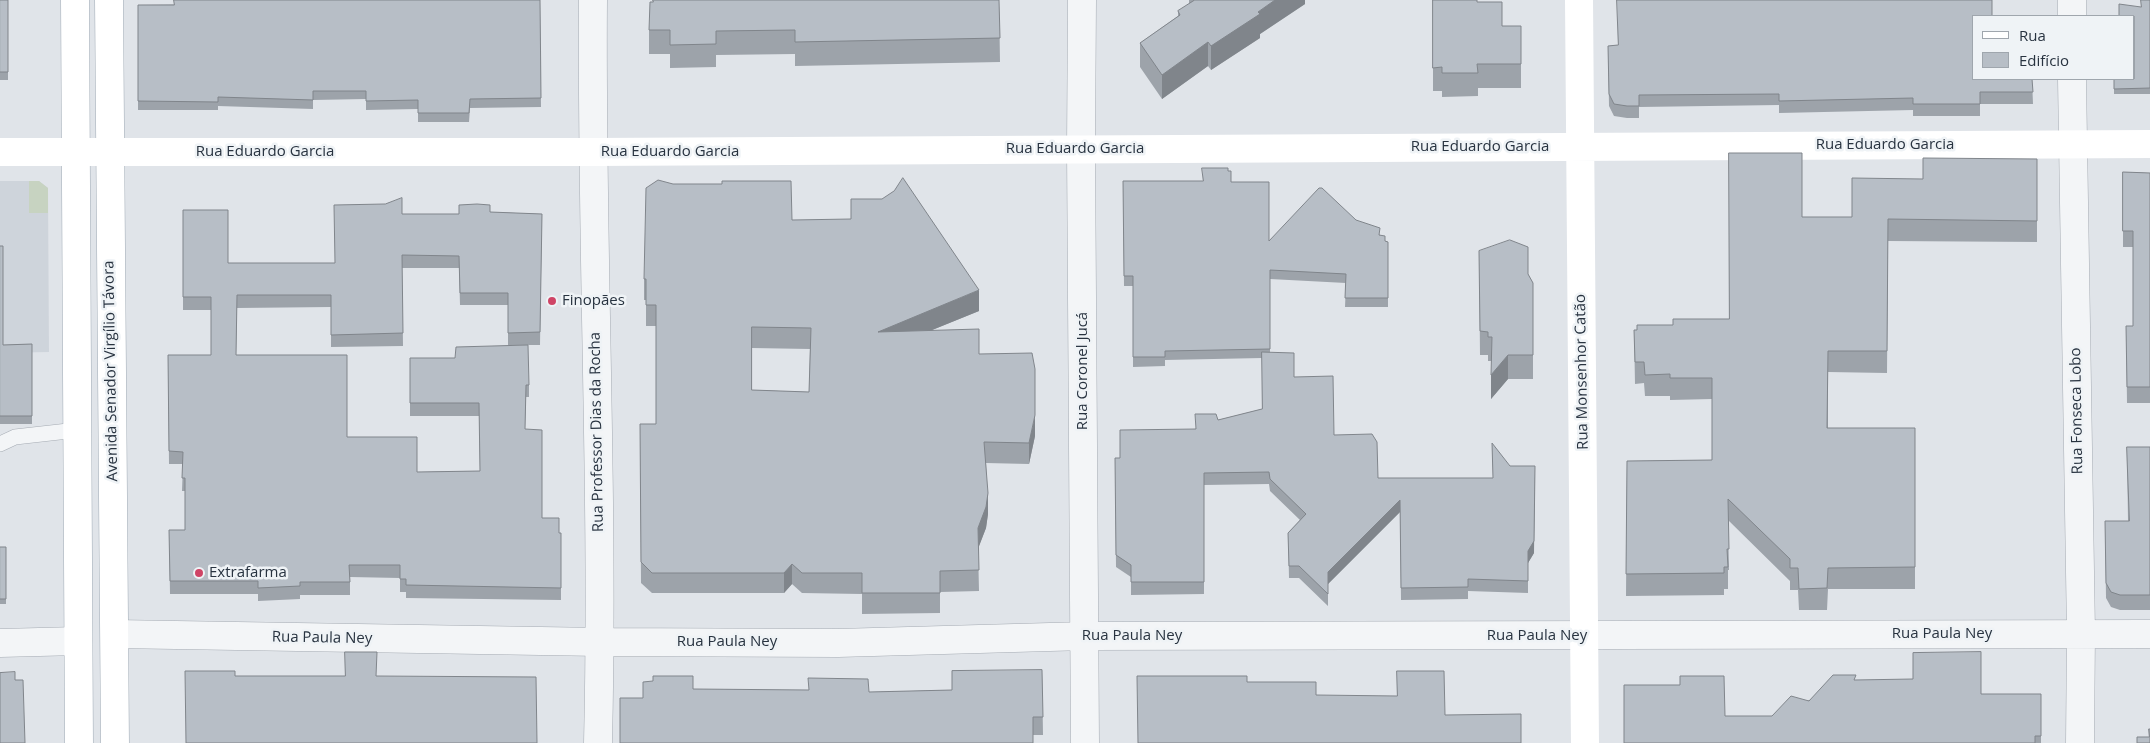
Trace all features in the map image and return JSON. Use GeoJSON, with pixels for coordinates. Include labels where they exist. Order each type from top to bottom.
{"type":"FeatureCollection","features":[{"type":"Feature","properties":{"kind":"main road"},"geometry":{"type":"LineString","coordinates":[[75,0],[79,743]]}},
{"type":"Feature","properties":{"kind":"main road","name":"Avenida Senador Virgílio Távora"},"geometry":{"type":"LineString","coordinates":[[108,0],[115,634],[114,743]]}},
{"type":"Feature","properties":{"kind":"main road","name":"Rua Monsenhor Catão"},"geometry":{"type":"LineString","coordinates":[[1579,0],[1585,743]]}},
{"type":"Feature","properties":{"kind":"main road","name":"Rua Eduardo Garcia"},"geometry":{"type":"LineString","coordinates":[[0,152],[592,152],[2150,144]]}},
{"type":"Feature","properties":{"kind":"street","name":"Rua Professor Dias da Rocha"},"geometry":{"type":"LineString","coordinates":[[593,0],[592,152],[601,642],[598,743]]}},
{"type":"Feature","properties":{"kind":"street","name":"Rua Coronel Jucá"},"geometry":{"type":"LineString","coordinates":[[1082,0],[1081,149],[1085,743]]}},
{"type":"Feature","properties":{"kind":"street"},"geometry":{"type":"LineString","coordinates":[[2072,0],[2072,15]]}},
{"type":"Feature","properties":{"kind":"street","name":"Rua Fonseca Lobo"},"geometry":{"type":"LineString","coordinates":[[2072,80],[2081,633],[2080,743]]}},
{"type":"Feature","properties":{"kind":"street","name":"Rua Paula Ney"},"geometry":{"type":"LineString","coordinates":[[115,634],[601,642],[838,643],[1085,636],[2150,634]]}},
{"type":"Feature","properties":{"kind":"street"},"geometry":{"type":"LineString","coordinates":[[0,643],[78,641]]}},
{"type":"Feature","properties":{"kind":"lane"},"geometry":{"type":"LineString","coordinates":[[0,444],[15,437],[77,430]]}},
{"type":"Feature","properties":{"kind":"shaded area"},"geometry":{"type":"Polygon","coordinates":[[[0,181],[39,181],[48,188],[49,352],[0,353],[0,181]]]}},
{"type":"Feature","properties":{"kind":"green space"},"geometry":{"type":"Polygon","coordinates":[[[29,181],[39,181],[48,188],[48,213],[29,213],[29,181]]]}},
{"type":"Feature","properties":{"kind":"building"},"geometry":{"type":"Polygon","coordinates":[[[0,0],[8,0],[8,72],[0,72],[0,0]]]}},
{"type":"Feature","properties":{"kind":"building"},"geometry":{"type":"Polygon","coordinates":[[[174,0],[540,0],[541,98],[470,99],[469,113],[418,113],[418,100],[366,101],[366,91],[313,91],[313,100],[218,97],[218,102],[138,101],[138,5],[174,5],[174,0]]]}},
{"type":"Feature","properties":{"kind":"building"},"geometry":{"type":"Polygon","coordinates":[[[653,0],[999,0],[1000,38],[795,42],[795,30],[716,31],[716,44],[670,45],[670,30],[649,30],[650,2],[653,2],[653,0]]]}},
{"type":"Feature","properties":{"kind":"building"},"geometry":{"type":"Polygon","coordinates":[[[1195,0],[1275,0],[1258,12],[1260,14],[1211,46],[1208,42],[1162,75],[1140,43],[1180,15],[1178,11],[1195,0]]]}},
{"type":"Feature","properties":{"kind":"building"},"geometry":{"type":"Polygon","coordinates":[[[1433,0],[1502,2],[1502,26],[1521,26],[1521,64],[1477,64],[1478,73],[1442,73],[1442,67],[1433,68],[1433,0]]]}},
{"type":"Feature","properties":{"kind":"building"},"geometry":{"type":"Polygon","coordinates":[[[1617,0],[1992,0],[1992,15],[1972,15],[1972,80],[2032,80],[2033,92],[1980,92],[1980,104],[1913,104],[1913,98],[1779,101],[1779,94],[1639,95],[1639,106],[1627,106],[1614,104],[1609,94],[1608,46],[1618,45],[1617,0]]]}},
{"type":"Feature","properties":{"kind":"building"},"geometry":{"type":"Polygon","coordinates":[[[2141,0],[2150,0],[2150,88],[2114,89],[2114,80],[2135,80],[2135,15],[2119,15],[2119,4],[2141,7],[2141,0]]]}},
{"type":"Feature","properties":{"kind":"building"},"geometry":{"type":"Polygon","coordinates":[[[1729,153],[1802,153],[1802,217],[1852,217],[1852,178],[1923,179],[1923,158],[2037,159],[2037,221],[1888,219],[1887,351],[1828,351],[1827,428],[1915,428],[1915,567],[1828,568],[1827,588],[1799,589],[1798,568],[1790,568],[1790,559],[1728,499],[1729,549],[1727,549],[1728,567],[1724,567],[1724,573],[1626,574],[1627,461],[1712,460],[1712,378],[1670,378],[1670,374],[1645,375],[1644,362],[1635,362],[1634,330],[1637,330],[1637,325],[1673,325],[1673,319],[1729,319],[1729,153]]]}},
{"type":"Feature","properties":{"kind":"building"},"geometry":{"type":"Polygon","coordinates":[[[1202,168],[1228,168],[1228,171],[1231,171],[1231,182],[1269,182],[1269,241],[1319,188],[1322,188],[1356,220],[1380,228],[1379,235],[1385,236],[1385,241],[1388,242],[1388,298],[1345,298],[1346,274],[1270,270],[1270,349],[1165,351],[1165,357],[1133,357],[1133,276],[1124,276],[1123,181],[1203,181],[1202,168]]]}},
{"type":"Feature","properties":{"kind":"building"},"geometry":{"type":"Polygon","coordinates":[[[2123,172],[2150,173],[2150,387],[2127,387],[2126,326],[2133,326],[2133,231],[2123,231],[2123,172]]]}},
{"type":"Feature","properties":{"kind":"building"},"geometry":{"type":"Polygon","coordinates":[[[903,178],[979,290],[878,332],[979,329],[979,354],[1032,353],[1035,369],[1035,415],[1029,443],[984,442],[988,493],[986,507],[978,528],[979,570],[940,571],[940,593],[862,593],[862,573],[802,573],[792,564],[784,573],[652,573],[641,562],[640,424],[656,424],[656,305],[646,305],[646,279],[644,279],[646,188],[658,180],[673,184],[722,184],[722,181],[791,181],[792,220],[851,219],[851,199],[882,199],[894,191],[903,178]],[[752,327],[752,390],[809,392],[811,328],[752,327]]]}},
{"type":"Feature","properties":{"kind":"building"},"geometry":{"type":"Polygon","coordinates":[[[402,198],[402,214],[459,214],[459,205],[477,204],[490,205],[490,212],[542,214],[540,332],[508,333],[508,293],[460,293],[459,256],[402,255],[403,333],[331,335],[331,295],[237,295],[236,355],[347,355],[347,437],[417,437],[417,472],[480,471],[479,403],[410,403],[410,358],[455,358],[456,347],[528,345],[529,385],[526,385],[525,429],[542,430],[542,518],[559,518],[559,533],[561,533],[561,588],[406,585],[406,579],[400,579],[400,565],[349,565],[350,582],[300,582],[300,586],[258,588],[258,581],[170,581],[169,530],[185,530],[185,478],[182,478],[183,452],[169,451],[168,355],[211,355],[211,297],[183,297],[183,210],[228,210],[228,263],[335,263],[334,205],[385,204],[402,198]]]}},
{"type":"Feature","properties":{"kind":"building"},"geometry":{"type":"Polygon","coordinates":[[[1510,240],[1528,247],[1528,274],[1533,283],[1533,355],[1508,355],[1491,375],[1492,337],[1488,337],[1488,332],[1480,331],[1479,251],[1510,240]]]}},
{"type":"Feature","properties":{"kind":"building"},"geometry":{"type":"Polygon","coordinates":[[[0,246],[3,246],[3,345],[32,344],[32,416],[0,416],[0,246]]]}},
{"type":"Feature","properties":{"kind":"building"},"geometry":{"type":"Polygon","coordinates":[[[1262,352],[1294,353],[1294,377],[1333,376],[1334,435],[1372,434],[1377,442],[1378,478],[1493,478],[1492,443],[1510,466],[1535,466],[1534,541],[1528,551],[1528,581],[1468,579],[1468,587],[1401,588],[1400,500],[1328,572],[1328,594],[1299,566],[1289,566],[1288,533],[1306,514],[1270,479],[1269,472],[1204,473],[1204,582],[1131,582],[1131,565],[1116,555],[1115,458],[1120,458],[1120,430],[1196,429],[1195,414],[1216,414],[1218,420],[1262,409],[1262,352]]]}},
{"type":"Feature","properties":{"kind":"building"},"geometry":{"type":"Polygon","coordinates":[[[2127,447],[2150,447],[2150,595],[2120,595],[2111,592],[2106,583],[2105,521],[2129,521],[2127,447]]]}},
{"type":"Feature","properties":{"kind":"building"},"geometry":{"type":"Polygon","coordinates":[[[0,547],[6,547],[6,599],[0,599],[0,547]]]}},
{"type":"Feature","properties":{"kind":"building"},"geometry":{"type":"Polygon","coordinates":[[[345,652],[377,652],[376,676],[536,677],[537,743],[186,743],[185,671],[235,671],[235,676],[345,676],[345,652]]]}},
{"type":"Feature","properties":{"kind":"building"},"geometry":{"type":"Polygon","coordinates":[[[1981,652],[1981,694],[2041,694],[2041,736],[2035,736],[2035,743],[1624,743],[1624,685],[1680,685],[1680,676],[1724,676],[1725,716],[1772,716],[1791,696],[1809,701],[1833,675],[1856,675],[1854,680],[1913,679],[1913,653],[1981,652]]]}},
{"type":"Feature","properties":{"kind":"building"},"geometry":{"type":"Polygon","coordinates":[[[1042,670],[1043,717],[1033,717],[1033,743],[620,743],[620,698],[643,698],[643,682],[653,681],[653,676],[693,676],[693,689],[809,690],[808,678],[868,679],[869,692],[952,690],[952,671],[1042,670]]]}},
{"type":"Feature","properties":{"kind":"building"},"geometry":{"type":"Polygon","coordinates":[[[1397,671],[1444,671],[1445,715],[1521,714],[1521,743],[1138,743],[1137,676],[1247,676],[1247,682],[1316,682],[1316,695],[1397,696],[1397,671]]]}},
{"type":"Feature","properties":{"kind":"building"},"geometry":{"type":"Polygon","coordinates":[[[15,672],[15,680],[23,680],[25,743],[0,743],[0,673],[15,672]]]}},
{"type":"Feature","properties":{"kind":"building"},"geometry":{"type":"Polygon","coordinates":[[[2149,729],[2150,743],[2137,743],[2137,737],[2149,737],[2149,729]]]}},
{"type":"Feature","properties":{"kind":"place","name":"Finopães"},"geometry":{"type":"Point","coordinates":[552,301]}},
{"type":"Feature","properties":{"kind":"place","name":"Extrafarma"},"geometry":{"type":"Point","coordinates":[199,573]}}]}
